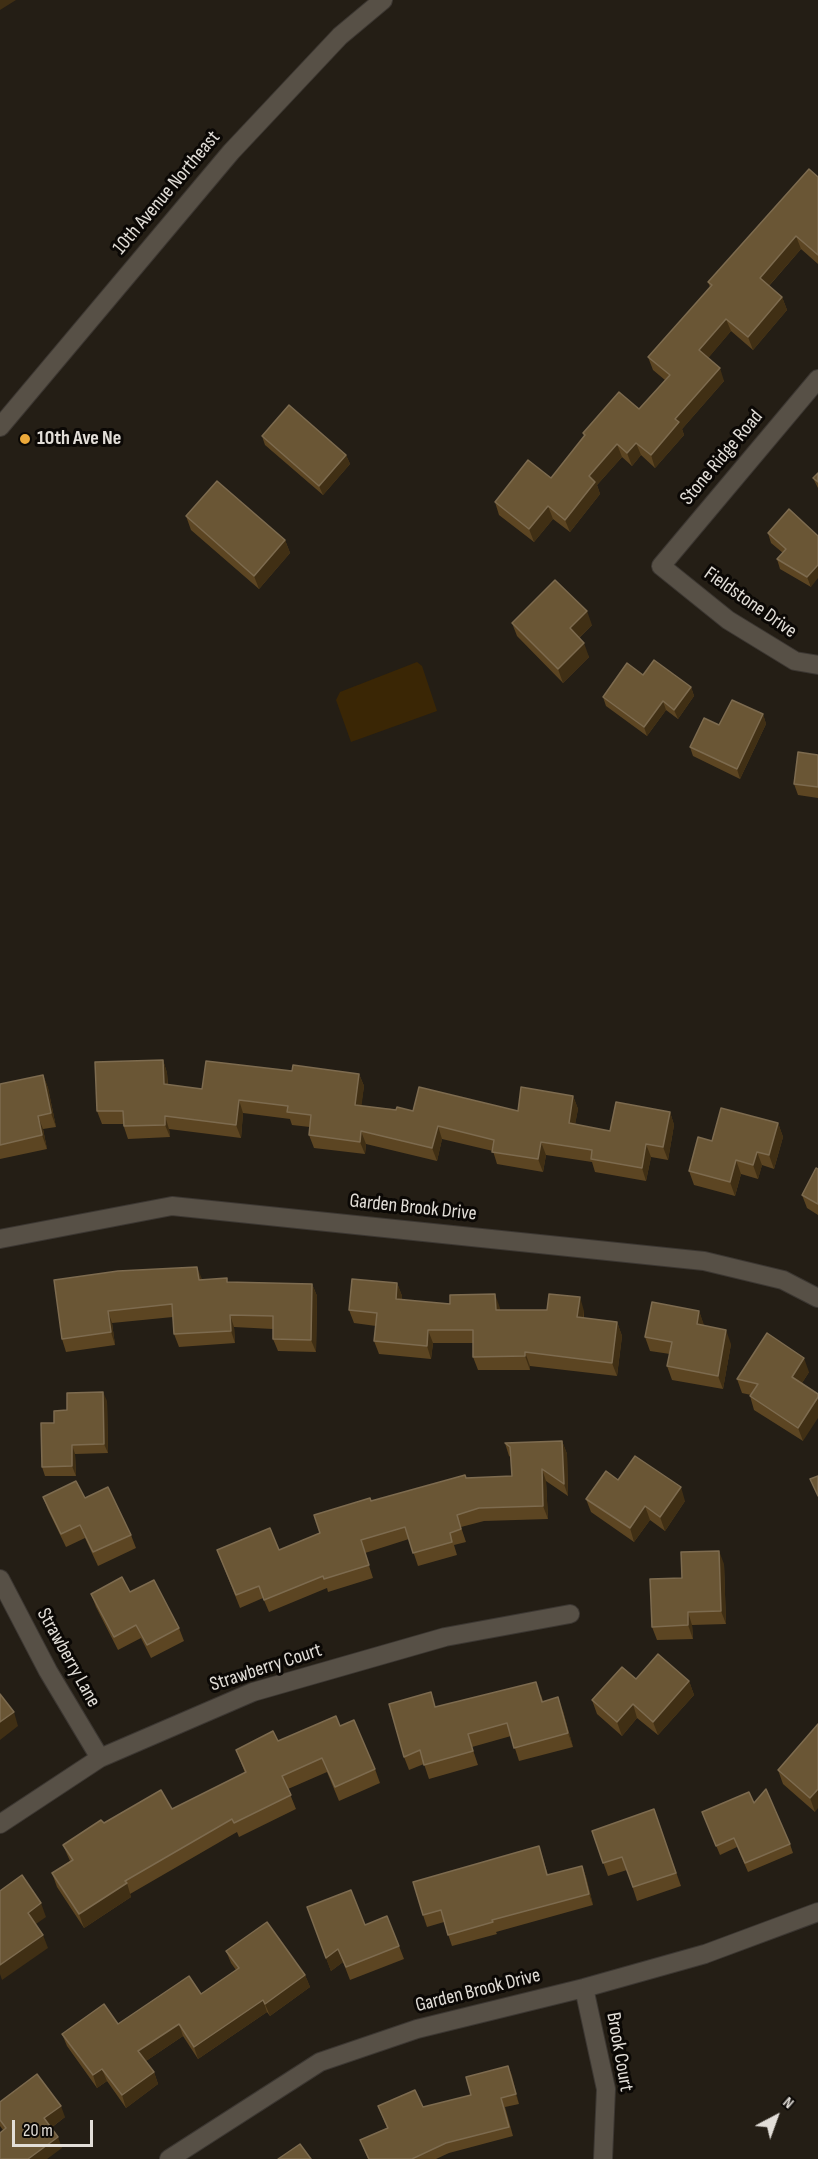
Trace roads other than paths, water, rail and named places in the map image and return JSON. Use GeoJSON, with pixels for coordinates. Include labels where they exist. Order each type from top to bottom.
{"type":"FeatureCollection","features":[{"type":"Feature","properties":{"kind":"street","name":"10th Avenue Northeast"},"geometry":{"type":"LineString","coordinates":[[0,428],[231,152],[340,36],[383,0]]}},
{"type":"Feature","properties":{"kind":"street","name":"Stone Ridge Road"},"geometry":{"type":"LineString","coordinates":[[661,566],[818,379]]}},
{"type":"Feature","properties":{"kind":"street","name":"Fieldstone Drive"},"geometry":{"type":"LineString","coordinates":[[661,566],[728,620],[795,661],[818,665]]}},
{"type":"Feature","properties":{"kind":"street","name":"Garden Brook Drive"},"geometry":{"type":"LineString","coordinates":[[0,1239],[172,1206],[704,1261],[783,1280],[818,1298]]}},
{"type":"Feature","properties":{"kind":"street","name":"Strawberry Lane"},"geometry":{"type":"LineString","coordinates":[[0,1578],[48,1671],[100,1758]]}},
{"type":"Feature","properties":{"kind":"street","name":"Strawberry Court"},"geometry":{"type":"LineString","coordinates":[[0,1824],[100,1758],[253,1692],[445,1637],[570,1614]]}},
{"type":"Feature","properties":{"kind":"street","name":"Garden Brook Drive"},"geometry":{"type":"LineString","coordinates":[[169,2159],[321,2062],[417,2029],[584,1989],[705,1954],[818,1912]]}},
{"type":"Feature","properties":{"kind":"street","name":"Brook Court"},"geometry":{"type":"LineString","coordinates":[[584,1989],[606,2089],[603,2159]]}},
{"type":"Feature","properties":{"kind":"place","name":"10th Ave Ne"},"geometry":{"type":"Point","coordinates":[25,439]}}]}
